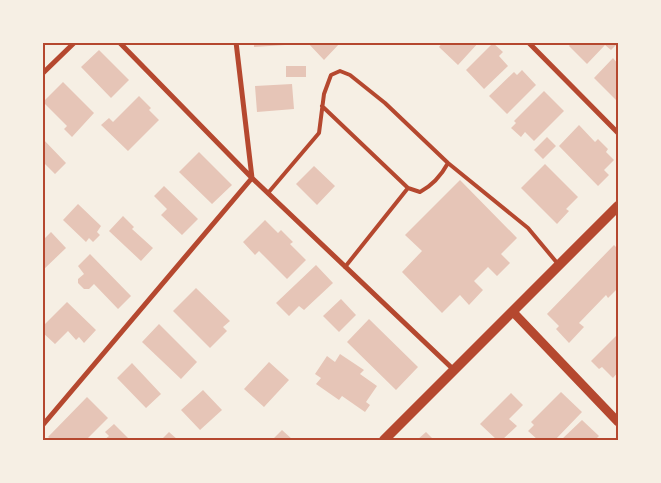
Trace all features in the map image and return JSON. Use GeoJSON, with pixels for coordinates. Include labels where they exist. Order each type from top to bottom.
{"type":"FeatureCollection","features":[{"type":"Feature","properties":{"kind":"main road"},"geometry":{"type":"LineString","coordinates":[[384,440],[618,206]]}},
{"type":"Feature","properties":{"kind":"street"},"geometry":{"type":"LineString","coordinates":[[42,74],[75,42]]}},
{"type":"Feature","properties":{"kind":"street"},"geometry":{"type":"LineString","coordinates":[[119,42],[252,178],[454,370]]}},
{"type":"Feature","properties":{"kind":"street"},"geometry":{"type":"LineString","coordinates":[[42,426],[252,178],[236,42]]}},
{"type":"Feature","properties":{"kind":"street"},"geometry":{"type":"LineString","coordinates":[[528,42],[618,133]]}},
{"type":"Feature","properties":{"kind":"street"},"geometry":{"type":"LineString","coordinates":[[513,312],[618,422]]}},
{"type":"Feature","properties":{"kind":"lane"},"geometry":{"type":"LineString","coordinates":[[268,193],[319,133],[324,94],[331,75],[340,71],[350,75],[385,103],[448,163],[528,228],[559,266]]}},
{"type":"Feature","properties":{"kind":"lane"},"geometry":{"type":"LineString","coordinates":[[322,106],[408,188],[420,192],[431,186],[442,174],[448,163]]}},
{"type":"Feature","properties":{"kind":"lane"},"geometry":{"type":"LineString","coordinates":[[345,267],[408,188]]}},
{"type":"Feature","properties":{"kind":"building"},"geometry":{"type":"Polygon","coordinates":[[[254,42],[285,42],[285,45],[254,47],[254,42]]]}},
{"type":"Feature","properties":{"kind":"building"},"geometry":{"type":"Polygon","coordinates":[[[307,42],[341,42],[324,60],[307,42]]]}},
{"type":"Feature","properties":{"kind":"building"},"geometry":{"type":"Polygon","coordinates":[[[443,42],[479,42],[458,65],[439,47],[443,42]]]}},
{"type":"Feature","properties":{"kind":"building"},"geometry":{"type":"Polygon","coordinates":[[[572,42],[618,43],[611,50],[605,45],[587,64],[569,46],[572,42]]]}},
{"type":"Feature","properties":{"kind":"building"},"geometry":{"type":"Polygon","coordinates":[[[493,43],[503,52],[499,56],[508,66],[484,89],[466,70],[493,43]]]}},
{"type":"Feature","properties":{"kind":"building"},"geometry":{"type":"Polygon","coordinates":[[[99,50],[129,80],[111,98],[81,67],[99,50]]]}},
{"type":"Feature","properties":{"kind":"building"},"geometry":{"type":"Polygon","coordinates":[[[613,58],[618,64],[618,102],[594,78],[613,58]]]}},
{"type":"Feature","properties":{"kind":"building"},"geometry":{"type":"Polygon","coordinates":[[[286,66],[306,66],[306,77],[286,77],[286,66]]]}},
{"type":"Feature","properties":{"kind":"building"},"geometry":{"type":"Polygon","coordinates":[[[522,70],[536,85],[507,114],[489,96],[514,72],[517,75],[522,70]]]}},
{"type":"Feature","properties":{"kind":"building"},"geometry":{"type":"Polygon","coordinates":[[[63,82],[94,113],[72,137],[64,129],[67,126],[43,102],[63,82]]]}},
{"type":"Feature","properties":{"kind":"building"},"geometry":{"type":"Polygon","coordinates":[[[292,84],[294,109],[257,112],[255,86],[292,84]]]}},
{"type":"Feature","properties":{"kind":"building"},"geometry":{"type":"Polygon","coordinates":[[[544,91],[564,111],[534,141],[525,132],[521,137],[511,128],[516,123],[514,121],[544,91]]]}},
{"type":"Feature","properties":{"kind":"building"},"geometry":{"type":"Polygon","coordinates":[[[139,96],[151,108],[149,110],[159,120],[128,151],[101,125],[109,118],[113,122],[139,96]]]}},
{"type":"Feature","properties":{"kind":"building"},"geometry":{"type":"Polygon","coordinates":[[[579,125],[595,142],[598,139],[608,149],[606,152],[614,160],[604,170],[609,175],[598,186],[559,146],[579,125]]]}},
{"type":"Feature","properties":{"kind":"building"},"geometry":{"type":"Polygon","coordinates":[[[547,137],[556,146],[543,159],[534,150],[547,137]]]}},
{"type":"Feature","properties":{"kind":"building"},"geometry":{"type":"Polygon","coordinates":[[[42,138],[66,163],[55,174],[42,161],[42,138]]]}},
{"type":"Feature","properties":{"kind":"building"},"geometry":{"type":"Polygon","coordinates":[[[199,152],[232,185],[212,204],[179,172],[199,152]]]}},
{"type":"Feature","properties":{"kind":"building"},"geometry":{"type":"Polygon","coordinates":[[[545,164],[578,197],[566,209],[569,211],[557,224],[521,188],[545,164]]]}},
{"type":"Feature","properties":{"kind":"building"},"geometry":{"type":"Polygon","coordinates":[[[314,166],[335,186],[317,205],[296,184],[314,166]]]}},
{"type":"Feature","properties":{"kind":"building"},"geometry":{"type":"Polygon","coordinates":[[[460,180],[517,238],[501,254],[510,263],[497,276],[488,267],[474,281],[483,290],[469,305],[460,295],[442,313],[402,272],[422,251],[405,235],[460,180]]]}},
{"type":"Feature","properties":{"kind":"building"},"geometry":{"type":"Polygon","coordinates":[[[164,186],[198,219],[182,235],[161,215],[167,209],[154,196],[164,186]]]}},
{"type":"Feature","properties":{"kind":"building"},"geometry":{"type":"Polygon","coordinates":[[[78,204],[101,226],[97,232],[100,235],[93,242],[89,238],[86,242],[63,220],[78,204]]]}},
{"type":"Feature","properties":{"kind":"building"},"geometry":{"type":"Polygon","coordinates":[[[123,216],[134,227],[132,229],[153,248],[141,261],[109,231],[123,216]]]}},
{"type":"Feature","properties":{"kind":"building"},"geometry":{"type":"Polygon","coordinates":[[[265,220],[278,233],[281,230],[293,242],[290,244],[306,260],[287,279],[259,251],[255,255],[243,242],[265,220]]]}},
{"type":"Feature","properties":{"kind":"building"},"geometry":{"type":"Polygon","coordinates":[[[51,232],[66,248],[42,271],[42,235],[45,238],[51,232]]]}},
{"type":"Feature","properties":{"kind":"building"},"geometry":{"type":"Polygon","coordinates":[[[614,245],[618,249],[618,288],[608,298],[606,295],[579,323],[584,327],[569,343],[556,329],[559,326],[547,314],[614,245]]]}},
{"type":"Feature","properties":{"kind":"building"},"geometry":{"type":"Polygon","coordinates":[[[90,254],[131,296],[118,309],[94,284],[89,289],[84,289],[78,283],[78,279],[84,274],[78,266],[90,254]]]}},
{"type":"Feature","properties":{"kind":"building"},"geometry":{"type":"Polygon","coordinates":[[[316,265],[333,283],[304,310],[299,306],[289,316],[276,303],[316,265]]]}},
{"type":"Feature","properties":{"kind":"building"},"geometry":{"type":"Polygon","coordinates":[[[196,288],[230,321],[223,327],[227,331],[210,348],[173,311],[196,288]]]}},
{"type":"Feature","properties":{"kind":"building"},"geometry":{"type":"Polygon","coordinates":[[[341,299],[356,315],[339,332],[323,316],[341,299]]]}},
{"type":"Feature","properties":{"kind":"building"},"geometry":{"type":"Polygon","coordinates":[[[67,302],[96,330],[84,343],[79,337],[76,340],[68,331],[55,344],[42,332],[42,327],[67,302]]]}},
{"type":"Feature","properties":{"kind":"building"},"geometry":{"type":"Polygon","coordinates":[[[369,319],[418,367],[396,390],[347,342],[369,319]]]}},
{"type":"Feature","properties":{"kind":"building"},"geometry":{"type":"Polygon","coordinates":[[[159,324],[197,362],[181,379],[142,342],[159,324]]]}},
{"type":"Feature","properties":{"kind":"building"},"geometry":{"type":"Polygon","coordinates":[[[618,334],[618,372],[613,378],[602,367],[599,369],[591,361],[618,334]]]}},
{"type":"Feature","properties":{"kind":"building"},"geometry":{"type":"Polygon","coordinates":[[[340,354],[364,370],[360,374],[377,386],[366,402],[370,405],[365,412],[342,396],[339,400],[316,384],[321,378],[315,374],[327,356],[335,362],[340,354]]]}},
{"type":"Feature","properties":{"kind":"building"},"geometry":{"type":"Polygon","coordinates":[[[269,362],[289,380],[264,407],[244,389],[269,362]]]}},
{"type":"Feature","properties":{"kind":"building"},"geometry":{"type":"Polygon","coordinates":[[[132,363],[161,394],[146,408],[117,378],[132,363]]]}},
{"type":"Feature","properties":{"kind":"building"},"geometry":{"type":"Polygon","coordinates":[[[203,390],[222,410],[200,430],[181,410],[203,390]]]}},
{"type":"Feature","properties":{"kind":"building"},"geometry":{"type":"Polygon","coordinates":[[[561,392],[582,412],[555,440],[538,440],[528,431],[534,425],[531,422],[561,392]]]}},
{"type":"Feature","properties":{"kind":"building"},"geometry":{"type":"Polygon","coordinates":[[[511,393],[523,405],[509,419],[517,426],[502,440],[497,440],[480,424],[511,393]]]}},
{"type":"Feature","properties":{"kind":"building"},"geometry":{"type":"Polygon","coordinates":[[[87,397],[108,418],[87,439],[90,440],[52,440],[48,437],[87,397]]]}},
{"type":"Feature","properties":{"kind":"building"},"geometry":{"type":"Polygon","coordinates":[[[582,420],[599,436],[595,440],[561,440],[582,420]]]}},
{"type":"Feature","properties":{"kind":"building"},"geometry":{"type":"Polygon","coordinates":[[[114,424],[130,440],[104,440],[109,436],[105,432],[114,424]]]}},
{"type":"Feature","properties":{"kind":"building"},"geometry":{"type":"Polygon","coordinates":[[[282,430],[293,440],[272,440],[282,430]]]}},
{"type":"Feature","properties":{"kind":"building"},"geometry":{"type":"Polygon","coordinates":[[[169,432],[178,440],[161,440],[169,432]]]}},
{"type":"Feature","properties":{"kind":"building"},"geometry":{"type":"Polygon","coordinates":[[[426,432],[434,440],[417,440],[426,432]]]}}]}
